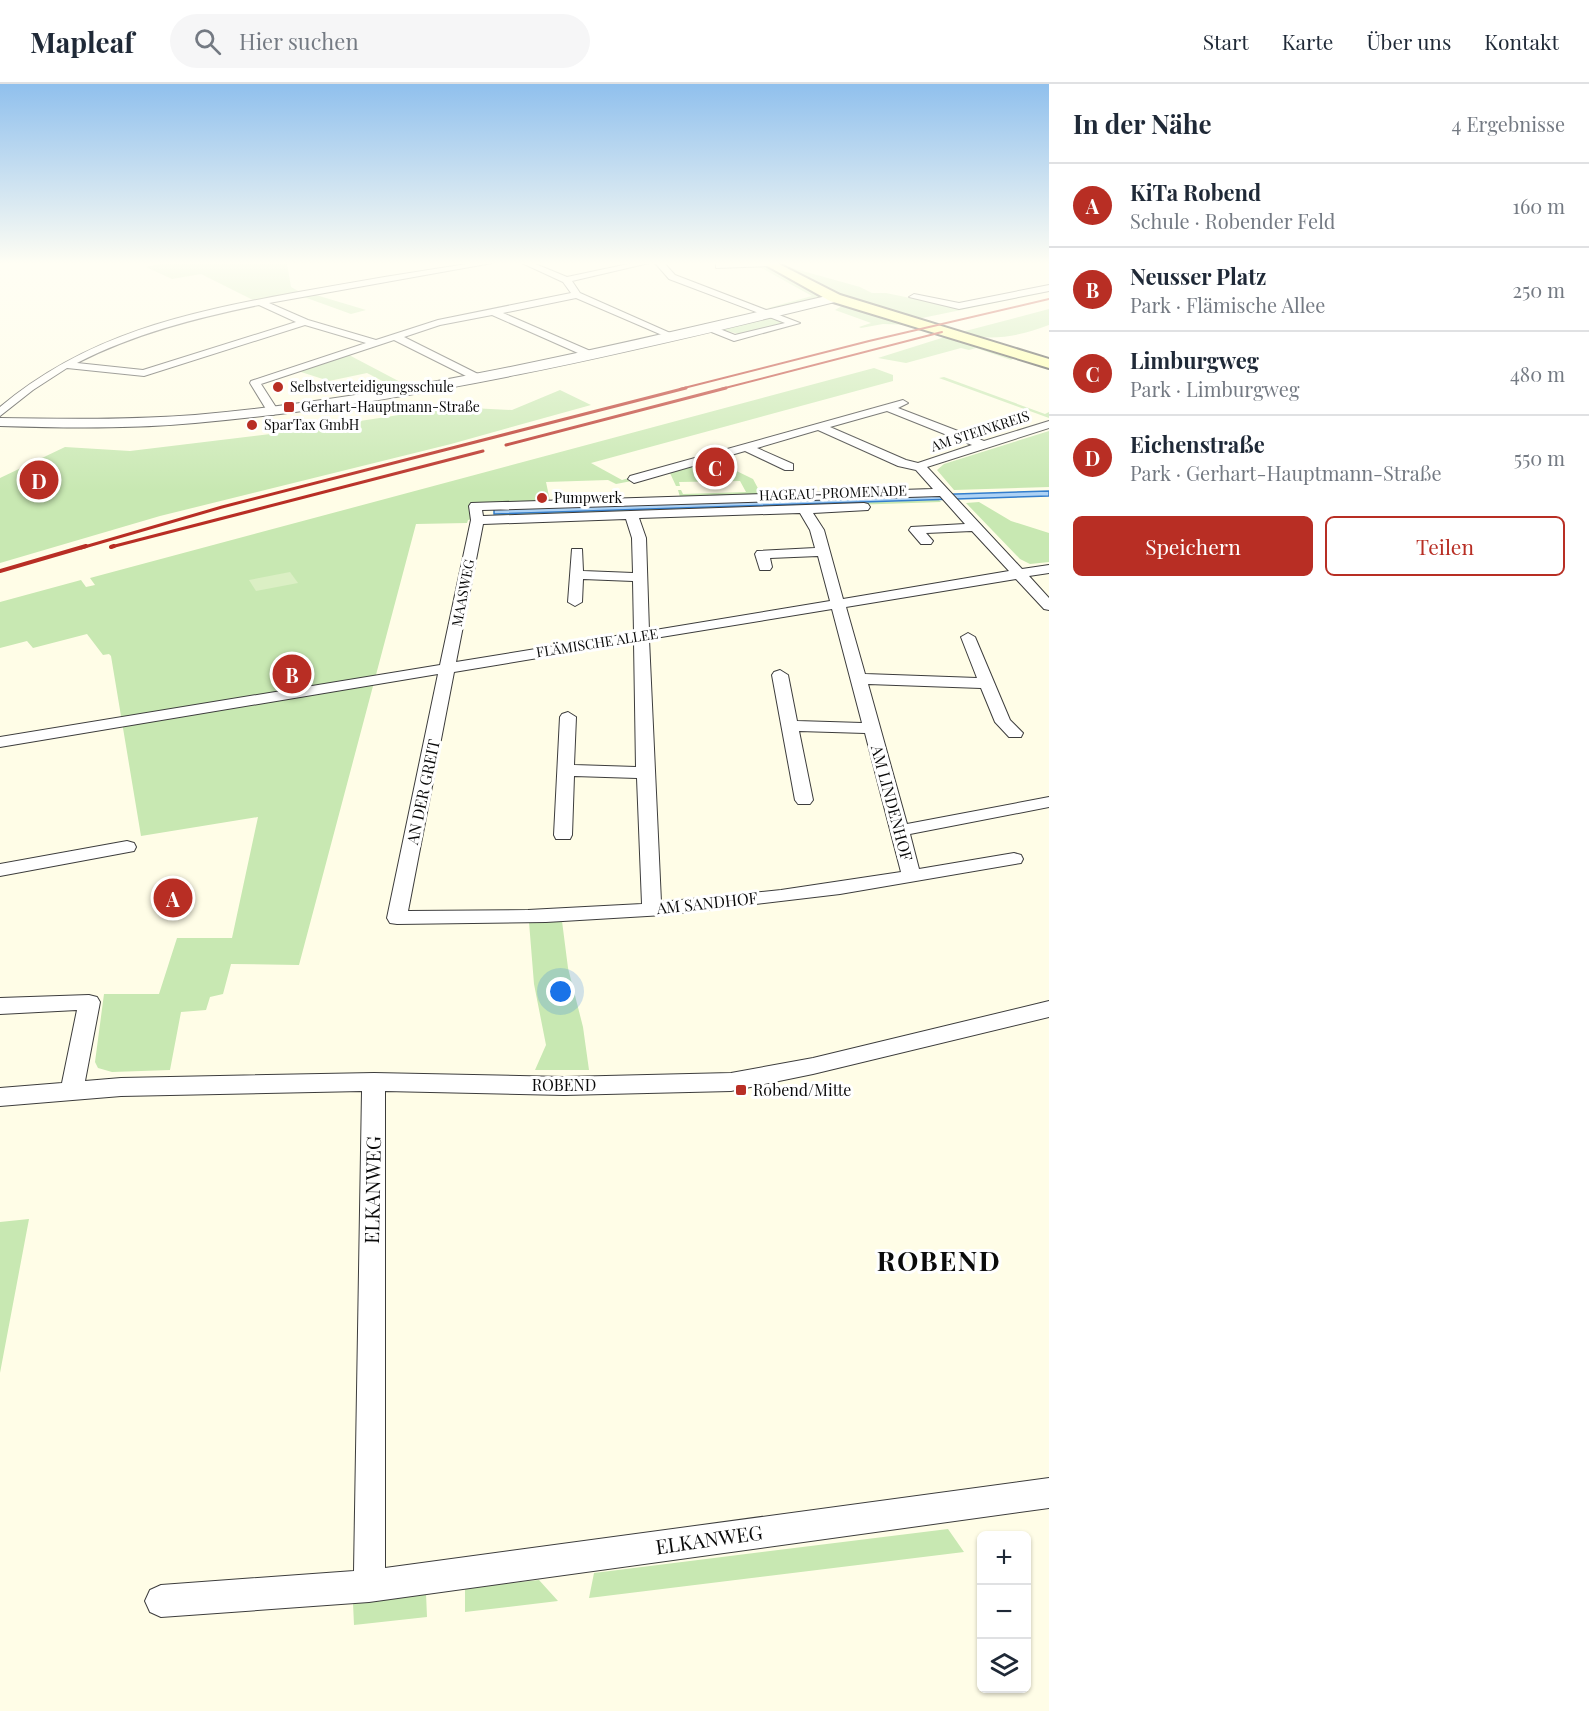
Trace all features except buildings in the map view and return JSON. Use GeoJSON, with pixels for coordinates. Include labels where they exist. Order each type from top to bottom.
{"type":"FeatureCollection","features":[{"type":"Feature","properties":{"kind":"main road"},"geometry":{"type":"LineString","coordinates":[[968,339],[1049,364]]}},
{"type":"Feature","properties":{"kind":"street"},"geometry":{"type":"LineString","coordinates":[[0,413],[17,397],[68,365],[94,350],[124,339]]}},
{"type":"Feature","properties":{"kind":"street"},"geometry":{"type":"LineString","coordinates":[[68,365],[144,373],[252,339]]}},
{"type":"Feature","properties":{"kind":"street"},"geometry":{"type":"LineString","coordinates":[[362,339],[376,343]]}},
{"type":"Feature","properties":{"kind":"street"},"geometry":{"type":"LineString","coordinates":[[273,412],[255,383],[389,339]]}},
{"type":"Feature","properties":{"kind":"street"},"geometry":{"type":"LineString","coordinates":[[399,339],[478,378]]}},
{"type":"Feature","properties":{"kind":"street"},"geometry":{"type":"LineString","coordinates":[[554,339],[591,355]]}},
{"type":"Feature","properties":{"kind":"street"},"geometry":{"type":"LineString","coordinates":[[0,422],[89,424],[195,419],[273,412],[478,378],[660,339]]}},
{"type":"Feature","properties":{"kind":"street"},"geometry":{"type":"LineString","coordinates":[[634,479],[668,484],[748,448],[903,404]]}},
{"type":"Feature","properties":{"kind":"street"},"geometry":{"type":"LineString","coordinates":[[889,408],[983,445]]}},
{"type":"Feature","properties":{"kind":"street","name":"AM STEINKREIS"},"geometry":{"type":"LineString","coordinates":[[920,467],[1049,424]]}},
{"type":"Feature","properties":{"kind":"street"},"geometry":{"type":"LineString","coordinates":[[820,428],[902,463],[920,467],[1049,606]]}},
{"type":"Feature","properties":{"kind":"street"},"geometry":{"type":"LineString","coordinates":[[748,448],[789,467]]}},
{"type":"Feature","properties":{"kind":"street","name":"HAGEAU-PROMENADE"},"geometry":{"type":"LineString","coordinates":[[668,484],[946,497],[804,509],[477,520],[475,506],[668,484]]}},
{"type":"Feature","properties":{"kind":"street","name":"AM LINDENHOF"},"geometry":{"type":"LineString","coordinates":[[804,509],[817,530],[824,552],[912,877]]}},
{"type":"Feature","properties":{"kind":"street"},"geometry":{"type":"LineString","coordinates":[[631,515],[639,538],[645,773],[652,909]]}},
{"type":"Feature","properties":{"kind":"street","name":"MAASWEG"},"geometry":{"type":"LineString","coordinates":[[448,667],[477,520]]}},
{"type":"Feature","properties":{"kind":"street"},"geometry":{"type":"LineString","coordinates":[[926,541],[916,530],[975,527]]}},
{"type":"Feature","properties":{"kind":"street"},"geometry":{"type":"LineString","coordinates":[[575,602],[577,552]]}},
{"type":"Feature","properties":{"kind":"street"},"geometry":{"type":"LineString","coordinates":[[762,555],[824,552]]}},
{"type":"Feature","properties":{"kind":"street","name":"FLÄMISCHE ALLEE"},"geometry":{"type":"LineString","coordinates":[[0,742],[1049,569]]}},
{"type":"Feature","properties":{"kind":"street"},"geometry":{"type":"LineString","coordinates":[[576,575],[640,577]]}},
{"type":"Feature","properties":{"kind":"street"},"geometry":{"type":"LineString","coordinates":[[968,637],[1003,722],[1015,733]]}},
{"type":"Feature","properties":{"kind":"street","name":"AN DER GREIT"},"geometry":{"type":"LineString","coordinates":[[397,918],[448,667]]}},
{"type":"Feature","properties":{"kind":"street"},"geometry":{"type":"LineString","coordinates":[[780,675],[804,800]]}},
{"type":"Feature","properties":{"kind":"street"},"geometry":{"type":"LineString","coordinates":[[859,679],[987,683]]}},
{"type":"Feature","properties":{"kind":"street"},"geometry":{"type":"LineString","coordinates":[[563,834],[568,717]]}},
{"type":"Feature","properties":{"kind":"street","name":"AM LINDENHOF"},"geometry":{"type":"LineString","coordinates":[[790,726],[872,728]]}},
{"type":"Feature","properties":{"kind":"street"},"geometry":{"type":"LineString","coordinates":[[565,770],[645,773]]}},
{"type":"Feature","properties":{"kind":"street"},"geometry":{"type":"LineString","coordinates":[[899,831],[1049,802]]}},
{"type":"Feature","properties":{"kind":"street"},"geometry":{"type":"LineString","coordinates":[[0,870],[127,848]]}},
{"type":"Feature","properties":{"kind":"street","name":"AM SANDHOF"},"geometry":{"type":"LineString","coordinates":[[397,918],[547,916],[652,909],[827,891],[1014,859]]}},
{"type":"Feature","properties":{"kind":"street"},"geometry":{"type":"LineString","coordinates":[[0,1006],[89,1002],[72,1090]]}},
{"type":"Feature","properties":{"kind":"street","name":"ROBEND"},"geometry":{"type":"LineString","coordinates":[[0,1097],[121,1087],[374,1082],[564,1086],[735,1082],[813,1066],[1049,1009]]}},
{"type":"Feature","properties":{"kind":"street","name":"ELKANWEG"},"geometry":{"type":"LineString","coordinates":[[369,1586],[374,1082]]}},
{"type":"Feature","properties":{"kind":"street","name":"ELKANWEG"},"geometry":{"type":"LineString","coordinates":[[161,1601],[369,1586],[1049,1493]]}},
{"type":"Feature","properties":{"kind":"green space"},"geometry":{"type":"Polygon","coordinates":[[[939,339],[957,339],[1014,358],[1011,360],[976,348],[969,350],[961,348],[906,363],[878,358],[939,339]]]}},
{"type":"Feature","properties":{"kind":"green space"},"geometry":{"type":"Polygon","coordinates":[[[971,339],[981,339],[1049,358],[1049,362],[971,339]]]}},
{"type":"Feature","properties":{"kind":"green space"},"geometry":{"type":"Polygon","coordinates":[[[349,355],[406,385],[394,387],[367,373],[329,381],[298,371],[349,355]]]}},
{"type":"Feature","properties":{"kind":"green space"},"geometry":{"type":"Polygon","coordinates":[[[874,368],[893,375],[893,381],[591,463],[622,480],[632,477],[637,480],[616,484],[608,480],[546,482],[550,501],[471,504],[473,519],[468,520],[467,523],[416,524],[299,965],[231,964],[223,994],[210,997],[206,1010],[181,1012],[170,1070],[112,1072],[98,1068],[95,1062],[104,994],[159,994],[177,938],[232,938],[258,817],[141,836],[111,656],[103,655],[87,634],[33,648],[27,641],[0,648],[0,602],[81,580],[86,587],[95,585],[90,578],[874,368]]]}},
{"type":"Feature","properties":{"kind":"green space"},"geometry":{"type":"Polygon","coordinates":[[[944,377],[1045,414],[1049,412],[1049,418],[939,378],[944,377]]]}},
{"type":"Feature","properties":{"kind":"green space"},"geometry":{"type":"Polygon","coordinates":[[[560,390],[591,405],[451,444],[160,516],[0,563],[0,478],[65,447],[130,451],[295,431],[451,407],[512,410],[560,390]]]}},
{"type":"Feature","properties":{"kind":"green space"},"geometry":{"type":"Polygon","coordinates":[[[1049,431],[1049,487],[954,490],[937,470],[944,464],[1049,431]]]}},
{"type":"Feature","properties":{"kind":"green space"},"geometry":{"type":"Polygon","coordinates":[[[714,460],[753,479],[761,494],[680,497],[678,490],[681,490],[683,494],[746,492],[740,481],[679,482],[680,486],[676,486],[670,473],[714,460]]]}},
{"type":"Feature","properties":{"kind":"green space"},"geometry":{"type":"Polygon","coordinates":[[[939,500],[941,502],[495,517],[494,514],[939,500]]]}},
{"type":"Feature","properties":{"kind":"green space"},"geometry":{"type":"Polygon","coordinates":[[[979,502],[1011,521],[1049,533],[1049,562],[1030,564],[1020,559],[966,503],[979,502]]]}},
{"type":"Feature","properties":{"kind":"green space"},"geometry":{"type":"Polygon","coordinates":[[[290,572],[298,583],[256,591],[249,580],[290,572]]]}},
{"type":"Feature","properties":{"kind":"green space"},"geometry":{"type":"Polygon","coordinates":[[[562,921],[568,968],[583,1027],[589,1070],[535,1070],[546,1045],[534,984],[529,922],[562,921]]]}},
{"type":"Feature","properties":{"kind":"green space"},"geometry":{"type":"Polygon","coordinates":[[[29,1219],[0,1373],[0,1222],[29,1219]]]}},
{"type":"Feature","properties":{"kind":"green space"},"geometry":{"type":"Polygon","coordinates":[[[948,1529],[964,1552],[589,1598],[594,1573],[948,1529]]]}},
{"type":"Feature","properties":{"kind":"green space"},"geometry":{"type":"Polygon","coordinates":[[[539,1580],[558,1601],[465,1612],[465,1588],[539,1580]]]}},
{"type":"Feature","properties":{"kind":"green space"},"geometry":{"type":"Polygon","coordinates":[[[426,1593],[427,1617],[354,1625],[353,1603],[426,1593]]]}},
{"type":"Feature","properties":{"kind":"water"},"geometry":{"type":"Polygon","coordinates":[[[1049,491],[1049,496],[494,514],[494,509],[1049,491]]]}},
{"type":"Feature","properties":{"kind":"railway"},"geometry":{"type":"LineString","coordinates":[[680,389],[878,339]]}},
{"type":"Feature","properties":{"kind":"railway"},"geometry":{"type":"LineString","coordinates":[[721,389],[915,339]]}},
{"type":"Feature","properties":{"kind":"railway"},"geometry":{"type":"LineString","coordinates":[[81,548],[222,507],[686,388]]}},
{"type":"Feature","properties":{"kind":"railway"},"geometry":{"type":"LineString","coordinates":[[506,445],[726,388]]}},
{"type":"Feature","properties":{"kind":"railway"},"geometry":{"type":"LineString","coordinates":[[114,546],[111,547],[483,451]]}},
{"type":"Feature","properties":{"kind":"railway"},"geometry":{"type":"LineString","coordinates":[[0,571],[86,546]]}},
{"type":"Feature","properties":{"kind":"place","name":"Selbstverteidigungsschule"},"geometry":{"type":"Point","coordinates":[278,387]}},
{"type":"Feature","properties":{"kind":"place","name":"Gerhart-Hauptmann-Straße"},"geometry":{"type":"Point","coordinates":[289,407]}},
{"type":"Feature","properties":{"kind":"place","name":"SparTax GmbH"},"geometry":{"type":"Point","coordinates":[252,425]}},
{"type":"Feature","properties":{"kind":"place","name":"Limburgweg"},"geometry":{"type":"Point","coordinates":[715,467]}},
{"type":"Feature","properties":{"kind":"place","name":"Eichenstraße"},"geometry":{"type":"Point","coordinates":[39,480]}},
{"type":"Feature","properties":{"kind":"place","name":"Pumpwerk"},"geometry":{"type":"Point","coordinates":[542,498]}},
{"type":"Feature","properties":{"kind":"place","name":"Neusser Platz"},"geometry":{"type":"Point","coordinates":[292,674]}},
{"type":"Feature","properties":{"kind":"place","name":"KiTa Robend"},"geometry":{"type":"Point","coordinates":[173,898]}},
{"type":"Feature","properties":{"kind":"place","name":"Robend/Mitte"},"geometry":{"type":"Point","coordinates":[741,1090]}},
{"type":"Feature","properties":{"kind":"district","name":"ROBEND"},"geometry":{"type":"Point","coordinates":[939,1262]}}]}
